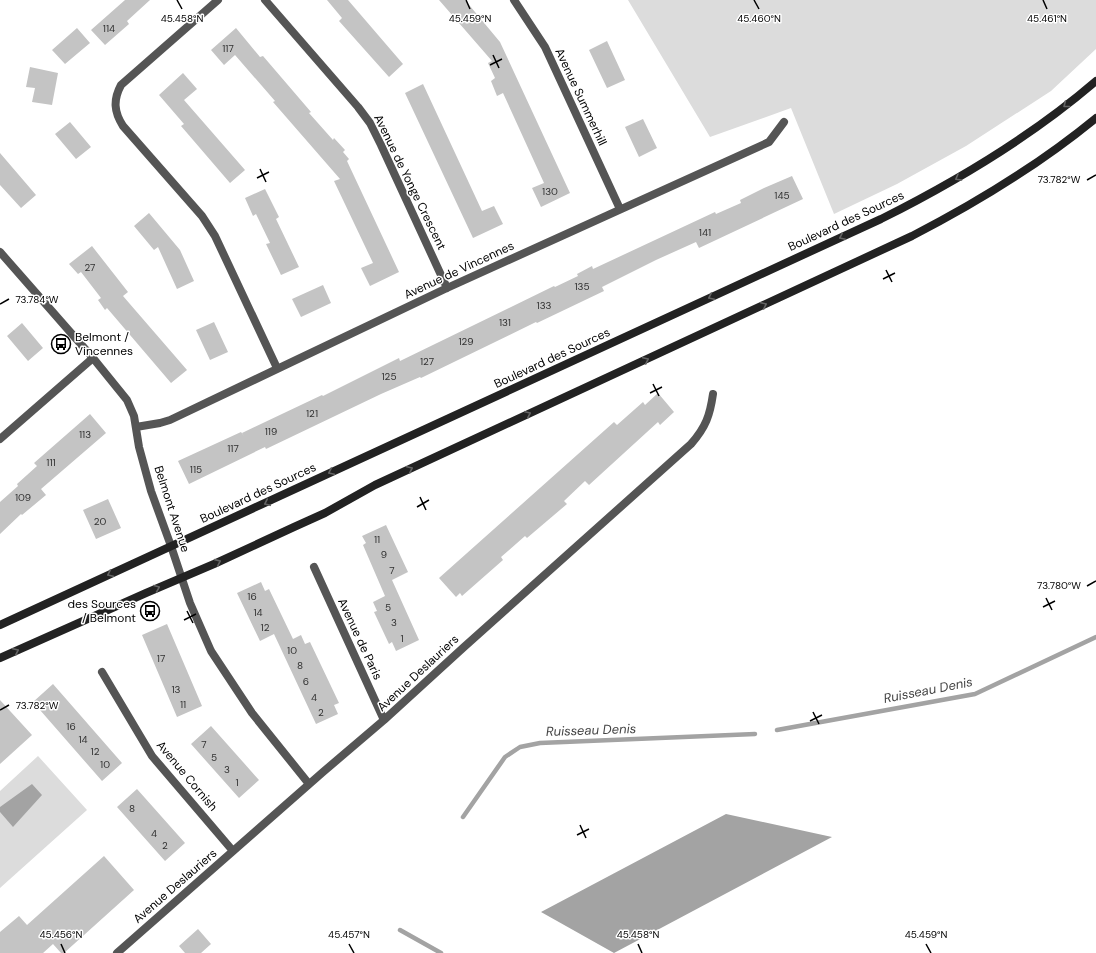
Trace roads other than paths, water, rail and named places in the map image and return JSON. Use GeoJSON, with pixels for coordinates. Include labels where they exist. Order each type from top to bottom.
{"type":"FeatureCollection","features":[{"type":"Feature","properties":{"kind":"main road","name":"Boulevard des Sources"},"geometry":{"type":"LineString","coordinates":[[0,625],[887,216],[985,162],[1059,111],[1096,81]]}},
{"type":"Feature","properties":{"kind":"main road"},"geometry":{"type":"LineString","coordinates":[[0,658],[325,513],[375,485],[912,236],[952,215],[1006,182],[1096,118]]}},
{"type":"Feature","properties":{"kind":"street"},"geometry":{"type":"LineString","coordinates":[[218,0],[127,79],[118,91],[116,98],[116,112],[123,126],[193,206],[212,231],[277,368]]}},
{"type":"Feature","properties":{"kind":"street","name":"Avenue de Yonge Crescent"},"geometry":{"type":"LineString","coordinates":[[265,0],[358,107],[370,123],[385,152],[447,288]]}},
{"type":"Feature","properties":{"kind":"street","name":"Avenue Summerhill"},"geometry":{"type":"LineString","coordinates":[[514,0],[545,47],[620,209]]}},
{"type":"Feature","properties":{"kind":"street","name":"Avenue de Vincennes"},"geometry":{"type":"LineString","coordinates":[[136,427],[170,420],[447,288],[769,142],[784,122]]}},
{"type":"Feature","properties":{"kind":"street","name":"Belmont Avenue"},"geometry":{"type":"LineString","coordinates":[[0,252],[93,358],[127,400],[134,416],[139,447],[151,491],[190,603],[211,651],[252,712],[309,784]]}},
{"type":"Feature","properties":{"kind":"street"},"geometry":{"type":"LineString","coordinates":[[0,439],[93,358]]}},
{"type":"Feature","properties":{"kind":"street","name":"Avenue Deslauriers"},"geometry":{"type":"LineString","coordinates":[[122,951],[233,851],[384,720],[691,444],[700,434],[707,421],[713,394]]}},
{"type":"Feature","properties":{"kind":"street","name":"Avenue de Paris"},"geometry":{"type":"LineString","coordinates":[[314,567],[384,720]]}},
{"type":"Feature","properties":{"kind":"street","name":"Avenue Cornish"},"geometry":{"type":"LineString","coordinates":[[102,672],[152,756],[233,851]]}},
{"type":"Feature","properties":{"kind":"waterway","name":"Ruisseau Denis"},"geometry":{"type":"LineString","coordinates":[[777,730],[975,694],[1096,637]]}},
{"type":"Feature","properties":{"kind":"waterway","name":"Ruisseau Denis"},"geometry":{"type":"LineString","coordinates":[[463,817],[505,757],[520,747],[540,743],[755,734]]}},
{"type":"Feature","properties":{"kind":"waterway"},"geometry":{"type":"LineString","coordinates":[[400,930],[441,953]]}},
{"type":"Feature","properties":{"kind":"place","name":"Belmont / Vincennes"},"geometry":{"type":"Point","coordinates":[61,344]}},
{"type":"Feature","properties":{"kind":"place","name":"des Sources / Belmont"},"geometry":{"type":"Point","coordinates":[150,611]}}]}
